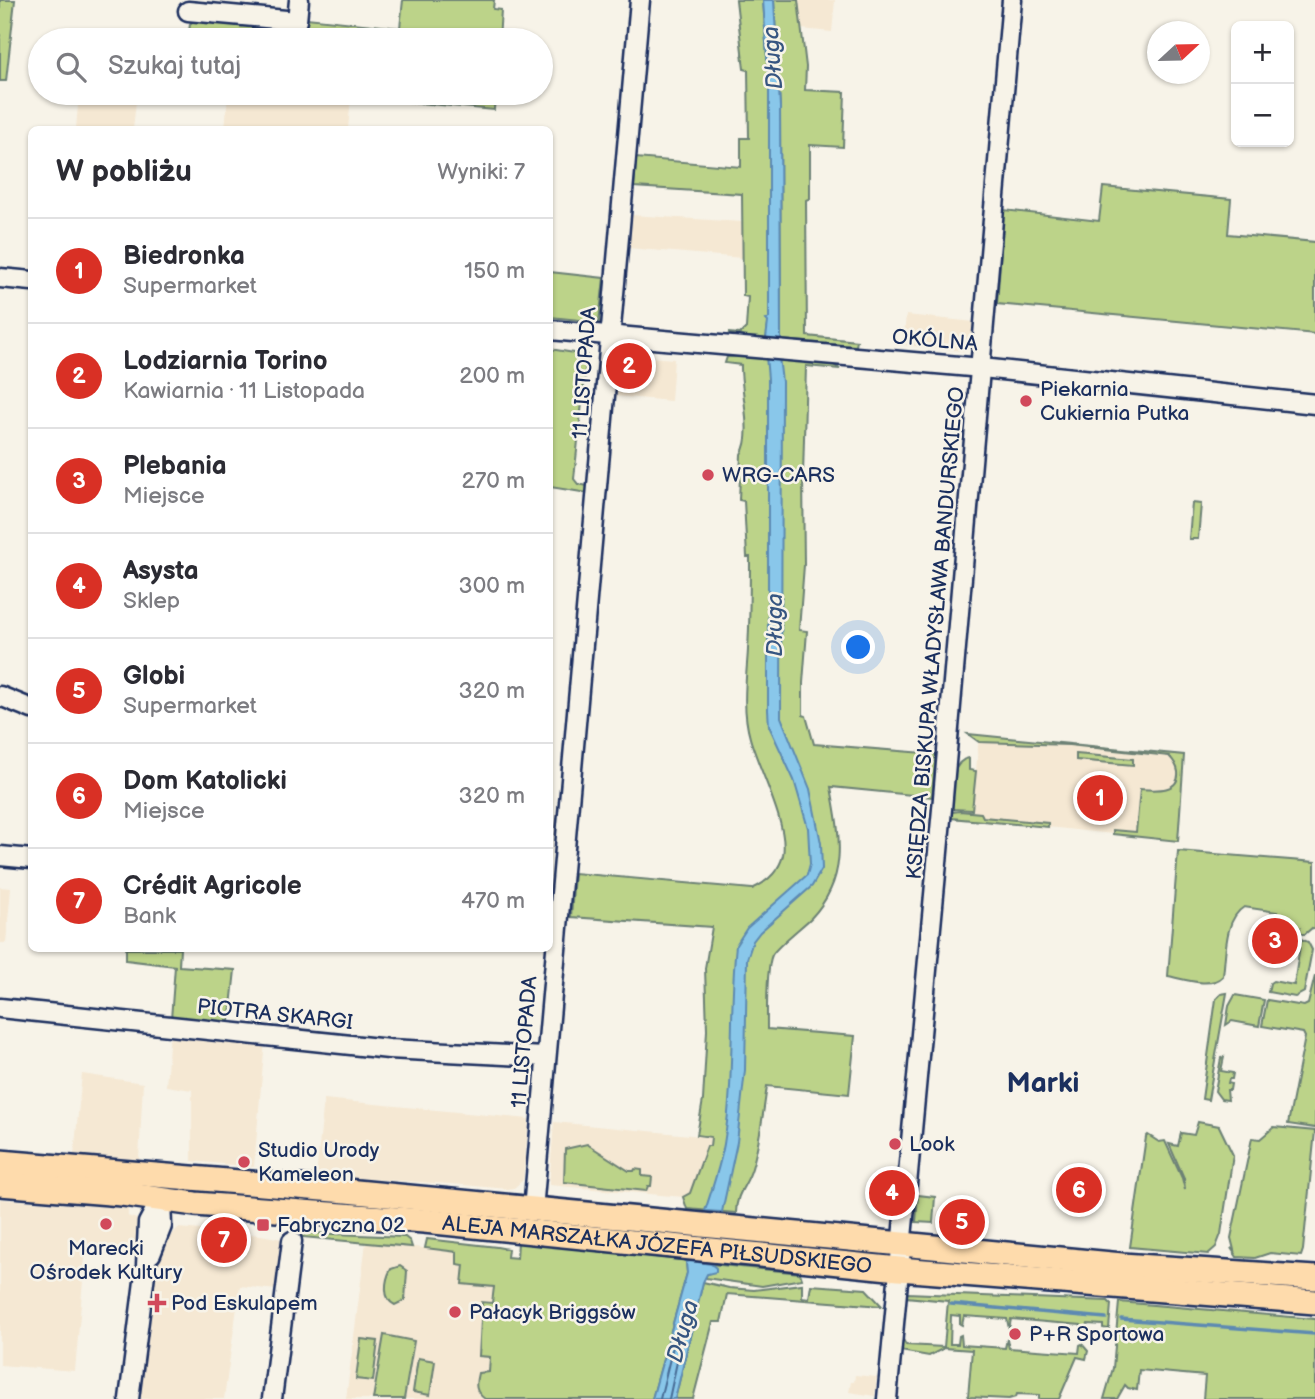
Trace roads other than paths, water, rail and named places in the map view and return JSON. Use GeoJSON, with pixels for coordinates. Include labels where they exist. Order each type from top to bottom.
{"type":"FeatureCollection","features":[{"type":"Feature","properties":{"kind":"main road","name":"ALEJA MARSZAŁKA JÓZEFA PIŁSUDSKIEGO"},"geometry":{"type":"LineString","coordinates":[[0,1162],[533,1210],[683,1236]]}},
{"type":"Feature","properties":{"kind":"main road","name":"ALEJA MARSZAŁKA JÓZEFA PIŁSUDSKIEGO"},"geometry":{"type":"LineString","coordinates":[[0,1184],[424,1222],[731,1240],[901,1246],[1180,1270],[1315,1278]]}},
{"type":"Feature","properties":{"kind":"main road","name":"ALEJA MARSZAŁKA JÓZEFA PIŁSUDSKIEGO"},"geometry":{"type":"LineString","coordinates":[[731,1240],[899,1269],[1315,1302]]}},
{"type":"Feature","properties":{"kind":"street"},"geometry":{"type":"LineString","coordinates":[[188,11],[297,21],[299,0]]}},
{"type":"Feature","properties":{"kind":"street","name":"11 LISTOPADA"},"geometry":{"type":"LineString","coordinates":[[533,1210],[640,0]]}},
{"type":"Feature","properties":{"kind":"street","name":"KSIĘDZA BISKUPA WŁADYSŁAWA BANDURSKIEGO"},"geometry":{"type":"LineString","coordinates":[[887,1399],[982,368],[1012,0]]}},
{"type":"Feature","properties":{"kind":"street"},"geometry":{"type":"LineString","coordinates":[[0,278],[28,281]]}},
{"type":"Feature","properties":{"kind":"street","name":"OKÓLNA"},"geometry":{"type":"LineString","coordinates":[[553,330],[982,368],[1315,404]]}},
{"type":"Feature","properties":{"kind":"street"},"geometry":{"type":"LineString","coordinates":[[0,696],[28,707]]}},
{"type":"Feature","properties":{"kind":"street"},"geometry":{"type":"LineString","coordinates":[[0,856],[28,859]]}},
{"type":"Feature","properties":{"kind":"street","name":"PIOTRA SKARGI"},"geometry":{"type":"LineString","coordinates":[[0,1008],[389,1049],[545,1057]]}},
{"type":"Feature","properties":{"kind":"street"},"geometry":{"type":"LineString","coordinates":[[129,1399],[146,1266],[148,1223],[161,1199],[163,1176]]}},
{"type":"Feature","properties":{"kind":"street"},"geometry":{"type":"LineString","coordinates":[[272,1399],[292,1241]]}},
{"type":"Feature","properties":{"kind":"water","name":"Długa"},"geometry":{"type":"Polygon","coordinates":[[[763,0],[774,0],[780,107],[781,340],[766,339],[766,320],[769,318],[769,85],[763,0]]]}},
{"type":"Feature","properties":{"kind":"water","name":"Długa"},"geometry":{"type":"Polygon","coordinates":[[[766,356],[779,357],[782,382],[781,717],[810,789],[821,843],[822,869],[812,886],[753,941],[747,959],[745,1070],[737,1142],[722,1212],[705,1211],[720,1161],[727,1119],[736,945],[747,928],[807,875],[810,864],[808,828],[794,780],[769,726],[766,356]]]}},
{"type":"Feature","properties":{"kind":"water","name":"Długa"},"geometry":{"type":"Polygon","coordinates":[[[686,1262],[711,1264],[716,1268],[716,1272],[707,1274],[703,1282],[675,1399],[652,1399],[687,1273],[686,1262]]]}},
{"type":"Feature","properties":{"kind":"waterway"},"geometry":{"type":"LineString","coordinates":[[951,1304],[1106,1318]]}},
{"type":"Feature","properties":{"kind":"waterway"},"geometry":{"type":"LineString","coordinates":[[1121,1319],[1315,1334]]}},
{"type":"Feature","properties":{"kind":"place","name":"Lodziarnia Torino"},"geometry":{"type":"Point","coordinates":[629,366]}},
{"type":"Feature","properties":{"kind":"place","name":"Piekarnia Cukiernia Putka"},"geometry":{"type":"Point","coordinates":[1026,401]}},
{"type":"Feature","properties":{"kind":"place","name":"WRG-CARS"},"geometry":{"type":"Point","coordinates":[708,475]}},
{"type":"Feature","properties":{"kind":"place","name":"Biedronka"},"geometry":{"type":"Point","coordinates":[1100,798]}},
{"type":"Feature","properties":{"kind":"place","name":"Plebania"},"geometry":{"type":"Point","coordinates":[1275,941]}},
{"type":"Feature","properties":{"kind":"place","name":"Look"},"geometry":{"type":"Point","coordinates":[895,1144]}},
{"type":"Feature","properties":{"kind":"place","name":"Studio Urody Kameleon"},"geometry":{"type":"Point","coordinates":[244,1162]}},
{"type":"Feature","properties":{"kind":"place","name":"Dom Katolicki"},"geometry":{"type":"Point","coordinates":[1079,1190]}},
{"type":"Feature","properties":{"kind":"place","name":"Asysta"},"geometry":{"type":"Point","coordinates":[892,1193]}},
{"type":"Feature","properties":{"kind":"place","name":"Globi"},"geometry":{"type":"Point","coordinates":[962,1222]}},
{"type":"Feature","properties":{"kind":"place","name":"Marecki Ośrodek Kultury"},"geometry":{"type":"Point","coordinates":[106,1224]}},
{"type":"Feature","properties":{"kind":"place","name":"Fabryczna 02"},"geometry":{"type":"Point","coordinates":[263,1225]}},
{"type":"Feature","properties":{"kind":"place","name":"Crédit Agricole"},"geometry":{"type":"Point","coordinates":[224,1240]}},
{"type":"Feature","properties":{"kind":"place","name":"Pod Eskulapem"},"geometry":{"type":"Point","coordinates":[157,1303]}},
{"type":"Feature","properties":{"kind":"place","name":"Pałacyk Briggsów"},"geometry":{"type":"Point","coordinates":[455,1312]}},
{"type":"Feature","properties":{"kind":"place","name":"P+R Sportowa"},"geometry":{"type":"Point","coordinates":[1015,1334]}},
{"type":"Feature","properties":{"kind":"district","name":"Marki"},"geometry":{"type":"Point","coordinates":[1043,1082]}}]}
